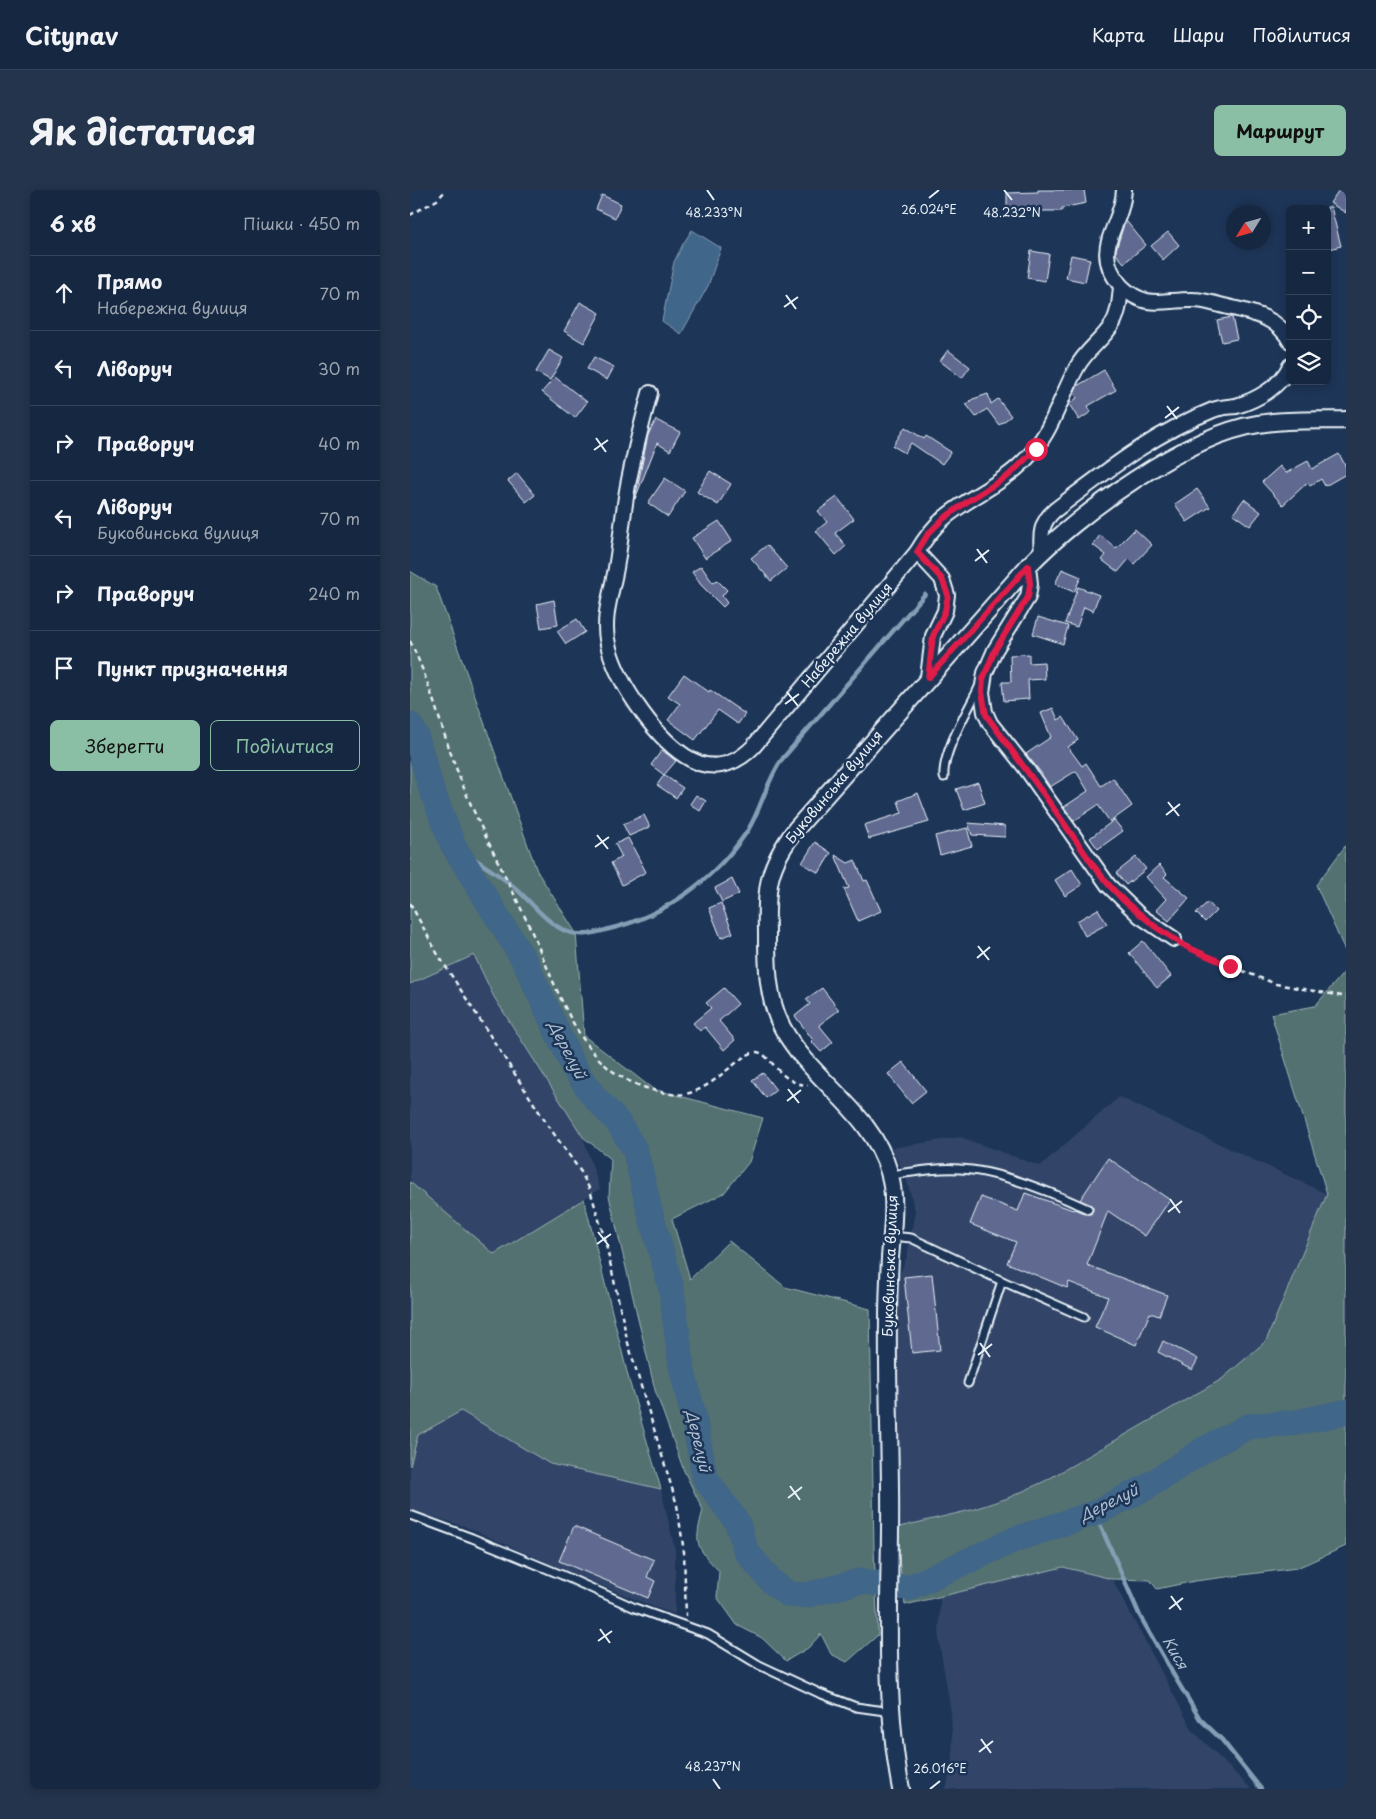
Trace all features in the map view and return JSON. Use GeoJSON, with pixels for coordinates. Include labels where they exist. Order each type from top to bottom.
{"type":"FeatureCollection","features":[{"type":"Feature","properties":{"kind":"street"},"geometry":{"type":"LineString","coordinates":[[1124,190],[1121,206],[1108,239],[1107,254],[1111,270],[1122,286],[1136,298],[1151,303],[1196,300],[1257,314],[1276,324],[1289,340]]}},
{"type":"Feature","properties":{"kind":"street","name":"Набережна вулиця"},"geometry":{"type":"LineString","coordinates":[[650,393],[628,487],[607,614],[606,633],[616,668],[642,711],[665,740],[691,760],[708,766],[718,766],[734,761],[749,751],[917,552],[928,534],[943,519],[1008,476],[1026,460],[1041,442],[1050,427],[1077,366],[1112,324],[1117,311],[1122,286]]}},
{"type":"Feature","properties":{"kind":"street"},"geometry":{"type":"LineString","coordinates":[[1042,552],[1042,527],[1047,518],[1119,461],[1154,439],[1204,414],[1245,403],[1263,394],[1279,381],[1286,371]]}},
{"type":"Feature","properties":{"kind":"street","name":"Буковинська вулиця"},"geometry":{"type":"LineString","coordinates":[[901,1789],[892,1712],[888,1599],[890,1531],[888,1320],[893,1207],[890,1175],[882,1155],[866,1126],[855,1111],[828,1084],[790,1040],[773,1004],[767,966],[766,911],[769,878],[778,856],[796,829],[1028,566],[1074,524],[1142,476],[1181,453],[1214,437],[1257,424],[1346,420]]}},
{"type":"Feature","properties":{"kind":"street"},"geometry":{"type":"LineString","coordinates":[[917,552],[942,579],[948,595],[945,611],[933,636],[928,678]]}},
{"type":"Feature","properties":{"kind":"street"},"geometry":{"type":"LineString","coordinates":[[1028,566],[1030,584],[1028,597],[999,644],[985,673],[982,686],[985,712],[990,723],[1025,767],[1108,884],[1140,916],[1174,939]]}},
{"type":"Feature","properties":{"kind":"lane"},"geometry":{"type":"LineString","coordinates":[[944,778],[944,766],[948,754],[985,673]]}},
{"type":"Feature","properties":{"kind":"lane"},"geometry":{"type":"LineString","coordinates":[[890,1175],[950,1168],[983,1172],[1026,1184],[1088,1209]]}},
{"type":"Feature","properties":{"kind":"lane"},"geometry":{"type":"LineString","coordinates":[[892,1236],[911,1238],[1084,1318]]}},
{"type":"Feature","properties":{"kind":"lane"},"geometry":{"type":"LineString","coordinates":[[968,1383],[1002,1281]]}},
{"type":"Feature","properties":{"kind":"lane"},"geometry":{"type":"LineString","coordinates":[[410,1515],[544,1567],[635,1608],[708,1634],[759,1665],[819,1693],[856,1707],[892,1712]]}},
{"type":"Feature","properties":{"kind":"path"},"geometry":{"type":"LineString","coordinates":[[410,215],[437,200],[446,190]]}},
{"type":"Feature","properties":{"kind":"path"},"geometry":{"type":"LineString","coordinates":[[410,642],[429,684],[450,752],[466,793],[568,1014],[584,1041],[602,1062],[620,1075],[639,1085],[681,1095],[694,1093],[701,1089],[743,1058],[755,1052],[761,1053],[766,1057],[791,1082],[806,1086],[828,1084]]}},
{"type":"Feature","properties":{"kind":"path"},"geometry":{"type":"LineString","coordinates":[[410,903],[437,953],[542,1116],[581,1172],[590,1190],[605,1240],[628,1343],[677,1505],[684,1552],[684,1594],[687,1625]]}},
{"type":"Feature","properties":{"kind":"path"},"geometry":{"type":"LineString","coordinates":[[1174,939],[1200,954],[1276,984],[1342,996]]}},
{"type":"Feature","properties":{"kind":"shaded area"},"geometry":{"type":"Polygon","coordinates":[[[692,230],[721,248],[708,286],[681,334],[662,321],[674,262],[692,230]]]}},
{"type":"Feature","properties":{"kind":"shaded area"},"geometry":{"type":"Polygon","coordinates":[[[474,955],[494,997],[583,1137],[600,1189],[494,1255],[410,1182],[410,984],[474,955]]]}},
{"type":"Feature","properties":{"kind":"shaded area"},"geometry":{"type":"Polygon","coordinates":[[[1119,1097],[1327,1194],[1266,1341],[1222,1379],[1045,1481],[1008,1498],[971,1510],[895,1528],[898,1279],[907,1256],[915,1211],[906,1177],[891,1148],[960,1137],[1040,1166],[1119,1097]]]}},
{"type":"Feature","properties":{"kind":"shaded area"},"geometry":{"type":"Polygon","coordinates":[[[461,1411],[550,1464],[661,1489],[675,1550],[675,1614],[576,1575],[464,1526],[410,1510],[410,1466],[418,1435],[461,1411]]]}},
{"type":"Feature","properties":{"kind":"shaded area"},"geometry":{"type":"Polygon","coordinates":[[[1064,1567],[1112,1579],[1193,1731],[1251,1789],[946,1789],[953,1760],[951,1712],[939,1641],[940,1595],[1064,1567]]]}},
{"type":"Feature","properties":{"kind":"green space"},"geometry":{"type":"Polygon","coordinates":[[[410,571],[436,587],[537,871],[576,933],[584,1036],[653,1089],[763,1118],[749,1162],[724,1193],[672,1219],[690,1279],[729,1241],[785,1287],[870,1309],[874,1549],[878,1635],[847,1662],[831,1654],[821,1634],[808,1648],[786,1661],[762,1638],[737,1625],[717,1597],[719,1571],[701,1550],[698,1538],[703,1510],[684,1471],[655,1390],[609,1196],[611,1159],[583,1137],[494,997],[474,955],[410,984],[410,571]]]}},
{"type":"Feature","properties":{"kind":"green space"},"geometry":{"type":"Polygon","coordinates":[[[1346,845],[1346,953],[1316,885],[1346,845]]]}},
{"type":"Feature","properties":{"kind":"green space"},"geometry":{"type":"Polygon","coordinates":[[[1346,970],[1346,1546],[1297,1568],[1195,1581],[1157,1589],[1150,1580],[1112,1579],[1063,1567],[905,1605],[895,1528],[971,1510],[1008,1498],[1045,1481],[1222,1379],[1266,1341],[1327,1194],[1271,1014],[1315,1006],[1346,970]]]}},
{"type":"Feature","properties":{"kind":"green space"},"geometry":{"type":"Polygon","coordinates":[[[410,1182],[494,1254],[584,1199],[629,1380],[661,1489],[550,1464],[461,1411],[418,1435],[410,1466],[410,1182]]]}},
{"type":"Feature","properties":{"kind":"building"},"geometry":{"type":"Polygon","coordinates":[[[1038,190],[1084,190],[1086,203],[1062,208],[1062,211],[1007,211],[1007,193],[1038,192],[1038,190]]]}},
{"type":"Feature","properties":{"kind":"building"},"geometry":{"type":"Polygon","coordinates":[[[1339,190],[1346,190],[1346,213],[1330,203],[1339,190]]]}},
{"type":"Feature","properties":{"kind":"building"},"geometry":{"type":"Polygon","coordinates":[[[602,195],[621,204],[615,218],[596,209],[602,195]]]}},
{"type":"Feature","properties":{"kind":"building"},"geometry":{"type":"Polygon","coordinates":[[[1331,207],[1341,246],[1331,249],[1331,207]]]}},
{"type":"Feature","properties":{"kind":"building"},"geometry":{"type":"Polygon","coordinates":[[[1127,222],[1146,245],[1124,263],[1116,254],[1116,250],[1124,224],[1127,222]]]}},
{"type":"Feature","properties":{"kind":"building"},"geometry":{"type":"Polygon","coordinates":[[[1168,232],[1179,245],[1163,260],[1151,246],[1168,232]]]}},
{"type":"Feature","properties":{"kind":"building"},"geometry":{"type":"Polygon","coordinates":[[[1031,251],[1049,254],[1045,281],[1027,278],[1031,251]]]}},
{"type":"Feature","properties":{"kind":"building"},"geometry":{"type":"Polygon","coordinates":[[[1071,255],[1090,259],[1085,282],[1066,278],[1071,255]]]}},
{"type":"Feature","properties":{"kind":"building"},"geometry":{"type":"Polygon","coordinates":[[[580,302],[600,313],[584,343],[564,331],[580,302]]]}},
{"type":"Feature","properties":{"kind":"building"},"geometry":{"type":"Polygon","coordinates":[[[1232,317],[1237,339],[1222,342],[1217,320],[1232,317]]]}},
{"type":"Feature","properties":{"kind":"building"},"geometry":{"type":"Polygon","coordinates":[[[549,350],[563,358],[550,380],[536,372],[549,350]]]}},
{"type":"Feature","properties":{"kind":"building"},"geometry":{"type":"Polygon","coordinates":[[[948,350],[970,367],[962,378],[940,361],[948,350]]]}},
{"type":"Feature","properties":{"kind":"building"},"geometry":{"type":"Polygon","coordinates":[[[594,357],[614,367],[607,380],[587,369],[594,357]]]}},
{"type":"Feature","properties":{"kind":"building"},"geometry":{"type":"Polygon","coordinates":[[[1104,370],[1116,390],[1088,406],[1091,412],[1079,420],[1069,404],[1077,398],[1074,393],[1077,386],[1104,370]]]}},
{"type":"Feature","properties":{"kind":"building"},"geometry":{"type":"Polygon","coordinates":[[[555,377],[587,402],[575,418],[542,392],[555,377]]]}},
{"type":"Feature","properties":{"kind":"building"},"geometry":{"type":"Polygon","coordinates":[[[988,394],[991,404],[998,399],[1011,416],[999,425],[987,409],[976,417],[966,404],[973,399],[988,394]]]}},
{"type":"Feature","properties":{"kind":"building"},"geometry":{"type":"Polygon","coordinates":[[[656,420],[680,432],[670,451],[657,443],[635,499],[648,435],[656,420]]]}},
{"type":"Feature","properties":{"kind":"building"},"geometry":{"type":"Polygon","coordinates":[[[905,427],[924,439],[926,436],[951,452],[942,464],[911,443],[905,453],[893,446],[905,427]]]}},
{"type":"Feature","properties":{"kind":"building"},"geometry":{"type":"Polygon","coordinates":[[[1339,454],[1346,467],[1346,474],[1325,486],[1321,479],[1310,486],[1308,482],[1283,505],[1262,482],[1280,466],[1286,473],[1308,461],[1312,469],[1339,454]]]}},
{"type":"Feature","properties":{"kind":"building"},"geometry":{"type":"Polygon","coordinates":[[[710,471],[731,484],[718,505],[697,492],[710,471]]]}},
{"type":"Feature","properties":{"kind":"building"},"geometry":{"type":"Polygon","coordinates":[[[517,473],[535,495],[526,502],[508,481],[517,473]]]}},
{"type":"Feature","properties":{"kind":"building"},"geometry":{"type":"Polygon","coordinates":[[[665,478],[685,491],[668,517],[648,503],[665,478]]]}},
{"type":"Feature","properties":{"kind":"building"},"geometry":{"type":"Polygon","coordinates":[[[1197,489],[1210,507],[1187,522],[1175,504],[1197,489]]]}},
{"type":"Feature","properties":{"kind":"building"},"geometry":{"type":"Polygon","coordinates":[[[837,497],[854,519],[835,533],[846,546],[836,555],[816,531],[827,522],[818,511],[837,497]]]}},
{"type":"Feature","properties":{"kind":"building"},"geometry":{"type":"Polygon","coordinates":[[[1244,499],[1261,512],[1250,526],[1233,514],[1244,499]]]}},
{"type":"Feature","properties":{"kind":"building"},"geometry":{"type":"Polygon","coordinates":[[[719,521],[732,541],[705,558],[692,538],[719,521]]]}},
{"type":"Feature","properties":{"kind":"building"},"geometry":{"type":"Polygon","coordinates":[[[1135,529],[1152,545],[1134,564],[1129,559],[1118,572],[1102,560],[1106,555],[1093,545],[1100,535],[1116,548],[1135,529]]]}},
{"type":"Feature","properties":{"kind":"building"},"geometry":{"type":"Polygon","coordinates":[[[767,545],[787,568],[771,581],[751,558],[767,545]]]}},
{"type":"Feature","properties":{"kind":"building"},"geometry":{"type":"Polygon","coordinates":[[[701,566],[713,583],[717,580],[727,590],[722,596],[727,603],[723,607],[701,585],[692,572],[701,566]]]}},
{"type":"Feature","properties":{"kind":"building"},"geometry":{"type":"Polygon","coordinates":[[[1062,569],[1081,577],[1074,592],[1055,584],[1062,569]]]}},
{"type":"Feature","properties":{"kind":"building"},"geometry":{"type":"Polygon","coordinates":[[[1078,587],[1099,595],[1093,611],[1084,607],[1077,627],[1065,623],[1078,587]]]}},
{"type":"Feature","properties":{"kind":"building"},"geometry":{"type":"Polygon","coordinates":[[[554,600],[558,625],[541,628],[537,604],[554,600]]]}},
{"type":"Feature","properties":{"kind":"building"},"geometry":{"type":"Polygon","coordinates":[[[1038,617],[1068,626],[1063,644],[1033,634],[1038,617]]]}},
{"type":"Feature","properties":{"kind":"building"},"geometry":{"type":"Polygon","coordinates":[[[577,619],[585,632],[566,644],[557,631],[577,619]]]}},
{"type":"Feature","properties":{"kind":"building"},"geometry":{"type":"Polygon","coordinates":[[[1029,654],[1029,663],[1044,662],[1045,679],[1028,680],[1029,699],[1004,701],[1002,682],[1011,682],[1010,655],[1029,654]]]}},
{"type":"Feature","properties":{"kind":"building"},"geometry":{"type":"Polygon","coordinates":[[[684,674],[745,714],[738,724],[718,710],[695,740],[668,720],[680,704],[668,696],[684,674]]]}},
{"type":"Feature","properties":{"kind":"building"},"geometry":{"type":"Polygon","coordinates":[[[1053,708],[1058,720],[1063,717],[1078,740],[1068,747],[1082,766],[1086,763],[1101,786],[1113,778],[1132,806],[1110,822],[1098,805],[1074,821],[1064,807],[1088,791],[1076,771],[1050,787],[1026,754],[1051,737],[1041,713],[1053,708]]]}},
{"type":"Feature","properties":{"kind":"building"},"geometry":{"type":"Polygon","coordinates":[[[662,750],[676,761],[664,775],[651,765],[662,750]]]}},
{"type":"Feature","properties":{"kind":"building"},"geometry":{"type":"Polygon","coordinates":[[[664,775],[683,788],[676,798],[657,785],[664,775]]]}},
{"type":"Feature","properties":{"kind":"building"},"geometry":{"type":"Polygon","coordinates":[[[978,782],[985,803],[964,810],[956,789],[978,782]]]}},
{"type":"Feature","properties":{"kind":"building"},"geometry":{"type":"Polygon","coordinates":[[[918,793],[929,822],[869,839],[864,825],[902,813],[898,801],[918,793]]]}},
{"type":"Feature","properties":{"kind":"building"},"geometry":{"type":"Polygon","coordinates":[[[696,795],[706,801],[700,811],[690,804],[696,795]]]}},
{"type":"Feature","properties":{"kind":"building"},"geometry":{"type":"Polygon","coordinates":[[[644,815],[650,827],[629,836],[623,824],[644,815]]]}},
{"type":"Feature","properties":{"kind":"building"},"geometry":{"type":"Polygon","coordinates":[[[1114,820],[1123,831],[1098,849],[1090,838],[1114,820]]]}},
{"type":"Feature","properties":{"kind":"building"},"geometry":{"type":"Polygon","coordinates":[[[968,823],[1005,826],[1005,837],[972,835],[968,823]]]}},
{"type":"Feature","properties":{"kind":"building"},"geometry":{"type":"Polygon","coordinates":[[[967,828],[972,846],[940,855],[935,836],[967,828]]]}},
{"type":"Feature","properties":{"kind":"building"},"geometry":{"type":"Polygon","coordinates":[[[628,838],[646,872],[622,885],[611,863],[622,857],[615,844],[628,838]]]}},
{"type":"Feature","properties":{"kind":"building"},"geometry":{"type":"Polygon","coordinates":[[[815,842],[831,853],[819,873],[802,863],[815,842]]]}},
{"type":"Feature","properties":{"kind":"building"},"geometry":{"type":"Polygon","coordinates":[[[835,855],[848,863],[855,860],[864,881],[867,880],[881,911],[858,921],[844,889],[849,888],[835,855]]]}},
{"type":"Feature","properties":{"kind":"building"},"geometry":{"type":"Polygon","coordinates":[[[1136,857],[1146,869],[1126,885],[1116,873],[1136,857]]]}},
{"type":"Feature","properties":{"kind":"building"},"geometry":{"type":"Polygon","coordinates":[[[1159,865],[1167,874],[1164,877],[1189,898],[1169,921],[1156,910],[1166,899],[1146,877],[1159,865]]]}},
{"type":"Feature","properties":{"kind":"building"},"geometry":{"type":"Polygon","coordinates":[[[1072,869],[1082,885],[1065,896],[1055,880],[1072,869]]]}},
{"type":"Feature","properties":{"kind":"building"},"geometry":{"type":"Polygon","coordinates":[[[732,879],[739,894],[722,902],[715,888],[732,879]]]}},
{"type":"Feature","properties":{"kind":"building"},"geometry":{"type":"Polygon","coordinates":[[[1208,902],[1216,911],[1205,922],[1196,913],[1208,902]]]}},
{"type":"Feature","properties":{"kind":"building"},"geometry":{"type":"Polygon","coordinates":[[[721,903],[733,933],[721,938],[709,908],[721,903]]]}},
{"type":"Feature","properties":{"kind":"building"},"geometry":{"type":"Polygon","coordinates":[[[1098,909],[1107,924],[1085,936],[1077,921],[1098,909]]]}},
{"type":"Feature","properties":{"kind":"building"},"geometry":{"type":"Polygon","coordinates":[[[1143,941],[1171,976],[1157,988],[1129,953],[1143,941]]]}},
{"type":"Feature","properties":{"kind":"building"},"geometry":{"type":"Polygon","coordinates":[[[724,988],[738,1004],[719,1021],[735,1040],[724,1050],[705,1027],[700,1031],[693,1023],[711,1008],[706,1003],[724,988]]]}},
{"type":"Feature","properties":{"kind":"building"},"geometry":{"type":"Polygon","coordinates":[[[822,988],[839,1010],[819,1025],[833,1042],[821,1052],[811,1041],[813,1040],[795,1016],[810,1004],[806,999],[822,988]]]}},
{"type":"Feature","properties":{"kind":"building"},"geometry":{"type":"Polygon","coordinates":[[[903,1062],[926,1091],[911,1103],[888,1074],[903,1062]]]}},
{"type":"Feature","properties":{"kind":"building"},"geometry":{"type":"Polygon","coordinates":[[[763,1073],[776,1090],[766,1098],[752,1080],[763,1073]]]}},
{"type":"Feature","properties":{"kind":"building"},"geometry":{"type":"Polygon","coordinates":[[[1108,1158],[1170,1200],[1145,1236],[1108,1211],[1087,1265],[1167,1295],[1159,1316],[1150,1313],[1136,1345],[1095,1327],[1108,1297],[1069,1282],[1067,1288],[1007,1263],[1016,1242],[970,1224],[981,1197],[1018,1211],[1025,1193],[1073,1210],[1091,1214],[1092,1206],[1080,1200],[1108,1158]]]}},
{"type":"Feature","properties":{"kind":"building"},"geometry":{"type":"Polygon","coordinates":[[[932,1274],[940,1350],[912,1353],[904,1277],[932,1274]]]}},
{"type":"Feature","properties":{"kind":"building"},"geometry":{"type":"Polygon","coordinates":[[[1163,1341],[1198,1359],[1192,1370],[1158,1352],[1163,1341]]]}},
{"type":"Feature","properties":{"kind":"building"},"geometry":{"type":"Polygon","coordinates":[[[574,1526],[654,1560],[647,1577],[655,1581],[648,1598],[559,1561],[574,1526]]]}},
{"type":"Feature","properties":{"kind":"waterway"},"geometry":{"type":"LineString","coordinates":[[453,845],[513,886],[553,923],[568,932],[594,933],[630,923],[669,905],[705,879],[735,848],[753,821],[777,766],[925,594]]}},
{"type":"Feature","properties":{"kind":"waterway","name":"Дерелуй"},"geometry":{"type":"LineString","coordinates":[[410,725],[416,736],[431,788],[453,845],[524,960],[574,1068],[595,1098],[617,1121],[635,1150],[671,1287],[682,1369],[705,1478],[737,1522],[746,1551],[771,1581],[789,1595],[807,1595],[861,1581],[908,1588],[1016,1539],[1095,1513],[1145,1488],[1205,1449],[1249,1426],[1294,1423],[1346,1412]]}},
{"type":"Feature","properties":{"kind":"waterway","name":"Кися"},"geometry":{"type":"LineString","coordinates":[[1095,1513],[1140,1616],[1200,1719],[1222,1740],[1261,1789]]}},
{"type":"Feature","properties":{"kind":"route"},"geometry":{"type":"LineString","coordinates":[[1036,449],[1008,476],[958,507],[943,519],[928,534],[917,552],[942,579],[946,585],[948,595],[945,611],[933,636],[928,678],[1028,566],[1030,584],[1028,597],[995,650],[983,679],[984,708],[990,723],[1025,767],[1093,865],[1124,901],[1140,916],[1187,947],[1230,966]]}}]}
